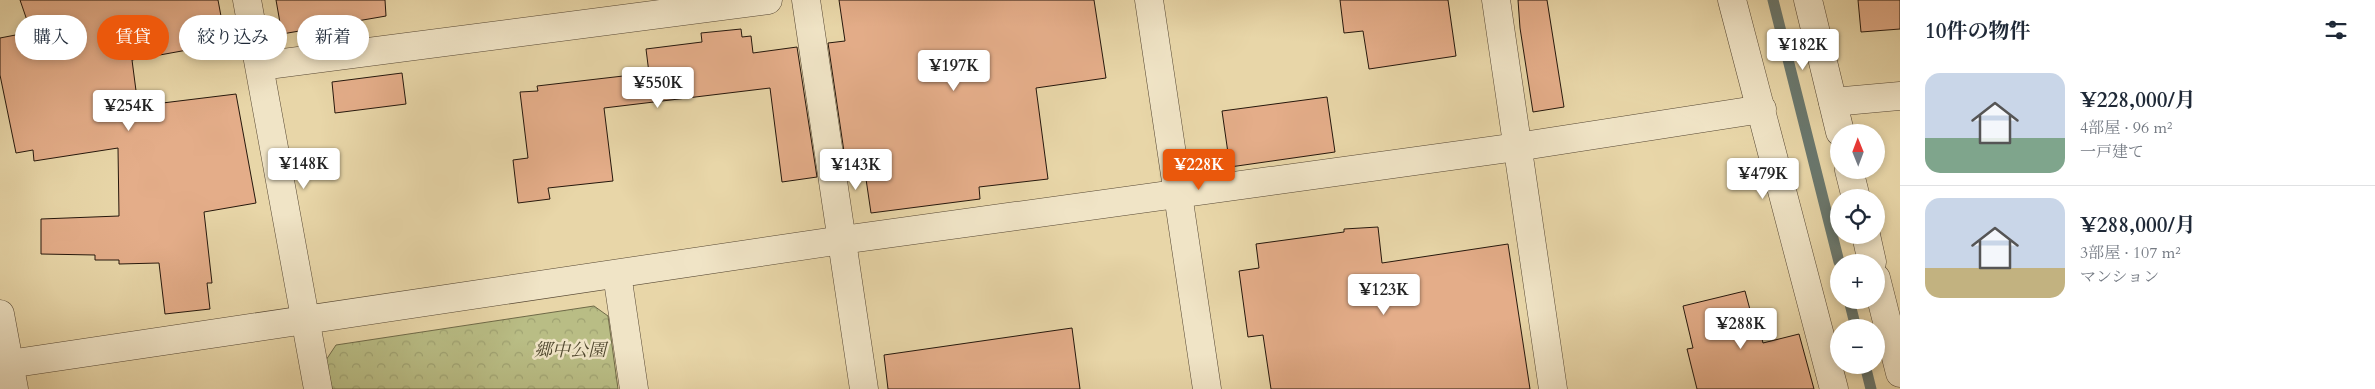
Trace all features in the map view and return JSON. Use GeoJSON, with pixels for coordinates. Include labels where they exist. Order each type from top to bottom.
{"type":"FeatureCollection","features":[{"type":"Feature","properties":{"kind":"street"},"geometry":{"type":"LineString","coordinates":[[247,0],[318,389]]}},
{"type":"Feature","properties":{"kind":"street"},"geometry":{"type":"LineString","coordinates":[[260,66],[768,0]]}},
{"type":"Feature","properties":{"kind":"street"},"geometry":{"type":"LineString","coordinates":[[806,0],[864,389]]}},
{"type":"Feature","properties":{"kind":"street"},"geometry":{"type":"LineString","coordinates":[[1149,0],[1207,389]]}},
{"type":"Feature","properties":{"kind":"street"},"geometry":{"type":"LineString","coordinates":[[1496,0],[1553,389]]}},
{"type":"Feature","properties":{"kind":"street"},"geometry":{"type":"LineString","coordinates":[[1732,0],[1834,389]]}},
{"type":"Feature","properties":{"kind":"street"},"geometry":{"type":"LineString","coordinates":[[1808,0],[1838,124]]}},
{"type":"Feature","properties":{"kind":"street"},"geometry":{"type":"LineString","coordinates":[[1833,102],[1900,96]]}},
{"type":"Feature","properties":{"kind":"street"},"geometry":{"type":"LineString","coordinates":[[0,314],[11,377],[305,320],[842,240],[1762,110]]}},
{"type":"Feature","properties":{"kind":"street"},"geometry":{"type":"LineString","coordinates":[[617,274],[634,389]]}},
{"type":"Feature","properties":{"kind":"street"},"geometry":{"type":"LineString","coordinates":[[1885,307],[1896,343],[1900,373]]}},
{"type":"Feature","properties":{"kind":"green space","name":"郷中公園"},"geometry":{"type":"Polygon","coordinates":[[[594,306],[608,316],[618,389],[332,389],[326,360],[336,345],[594,306]]]}},
{"type":"Feature","properties":{"kind":"building"},"geometry":{"type":"Polygon","coordinates":[[[20,0],[218,0],[221,15],[179,15],[179,52],[169,53],[169,15],[97,15],[97,60],[132,60],[138,106],[236,94],[256,203],[204,212],[212,283],[207,283],[210,309],[165,314],[159,263],[119,264],[119,260],[95,260],[95,255],[41,254],[41,219],[119,216],[118,148],[34,161],[33,150],[16,153],[0,75],[0,38],[15,35],[15,60],[87,60],[87,15],[25,15],[20,0]]]}},
{"type":"Feature","properties":{"kind":"building"},"geometry":{"type":"Polygon","coordinates":[[[276,0],[385,0],[386,16],[369,19],[369,15],[297,15],[297,31],[287,33],[287,15],[279,15],[276,0]]]}},
{"type":"Feature","properties":{"kind":"building"},"geometry":{"type":"Polygon","coordinates":[[[839,0],[1094,0],[1106,78],[1036,88],[1048,179],[979,187],[980,199],[871,213],[866,179],[863,179],[862,170],[847,172],[828,43],[845,41],[839,0]]]}},
{"type":"Feature","properties":{"kind":"building"},"geometry":{"type":"Polygon","coordinates":[[[1340,0],[1448,0],[1456,56],[1369,69],[1363,31],[1344,33],[1340,0]]]}},
{"type":"Feature","properties":{"kind":"building"},"geometry":{"type":"Polygon","coordinates":[[[1518,0],[1547,0],[1564,107],[1533,112],[1520,28],[1518,0]]]}},
{"type":"Feature","properties":{"kind":"building"},"geometry":{"type":"Polygon","coordinates":[[[1858,0],[1900,0],[1900,29],[1861,32],[1858,0]]]}},
{"type":"Feature","properties":{"kind":"building"},"geometry":{"type":"Polygon","coordinates":[[[741,29],[742,37],[751,36],[753,53],[797,47],[817,177],[782,182],[770,88],[604,108],[613,181],[548,188],[550,199],[518,203],[513,160],[528,158],[520,92],[538,91],[537,86],[649,73],[646,49],[702,42],[701,33],[741,29]]]}},
{"type":"Feature","properties":{"kind":"building"},"geometry":{"type":"Polygon","coordinates":[[[402,73],[406,104],[335,113],[332,82],[402,73]]]}},
{"type":"Feature","properties":{"kind":"building"},"geometry":{"type":"Polygon","coordinates":[[[1327,97],[1335,152],[1230,167],[1222,111],[1327,97]]]}},
{"type":"Feature","properties":{"kind":"building"},"geometry":{"type":"Polygon","coordinates":[[[1378,227],[1382,263],[1508,244],[1530,389],[1271,389],[1263,335],[1248,337],[1239,271],[1259,268],[1256,244],[1344,232],[1344,229],[1378,227]]]}},
{"type":"Feature","properties":{"kind":"building"},"geometry":{"type":"Polygon","coordinates":[[[1745,291],[1756,332],[1760,331],[1763,343],[1799,334],[1814,389],[1697,389],[1687,349],[1693,348],[1683,306],[1745,291]]]}},
{"type":"Feature","properties":{"kind":"building"},"geometry":{"type":"Polygon","coordinates":[[[1072,328],[1080,389],[888,389],[884,355],[1072,328]]]}},
{"type":"Feature","properties":{"kind":"waterway"},"geometry":{"type":"LineString","coordinates":[[1773,0],[1837,254]]}},
{"type":"Feature","properties":{"kind":"waterway"},"geometry":{"type":"LineString","coordinates":[[1851,309],[1854,319]]}},
{"type":"Feature","properties":{"kind":"waterway"},"geometry":{"type":"LineString","coordinates":[[1867,374],[1871,389]]}}]}
